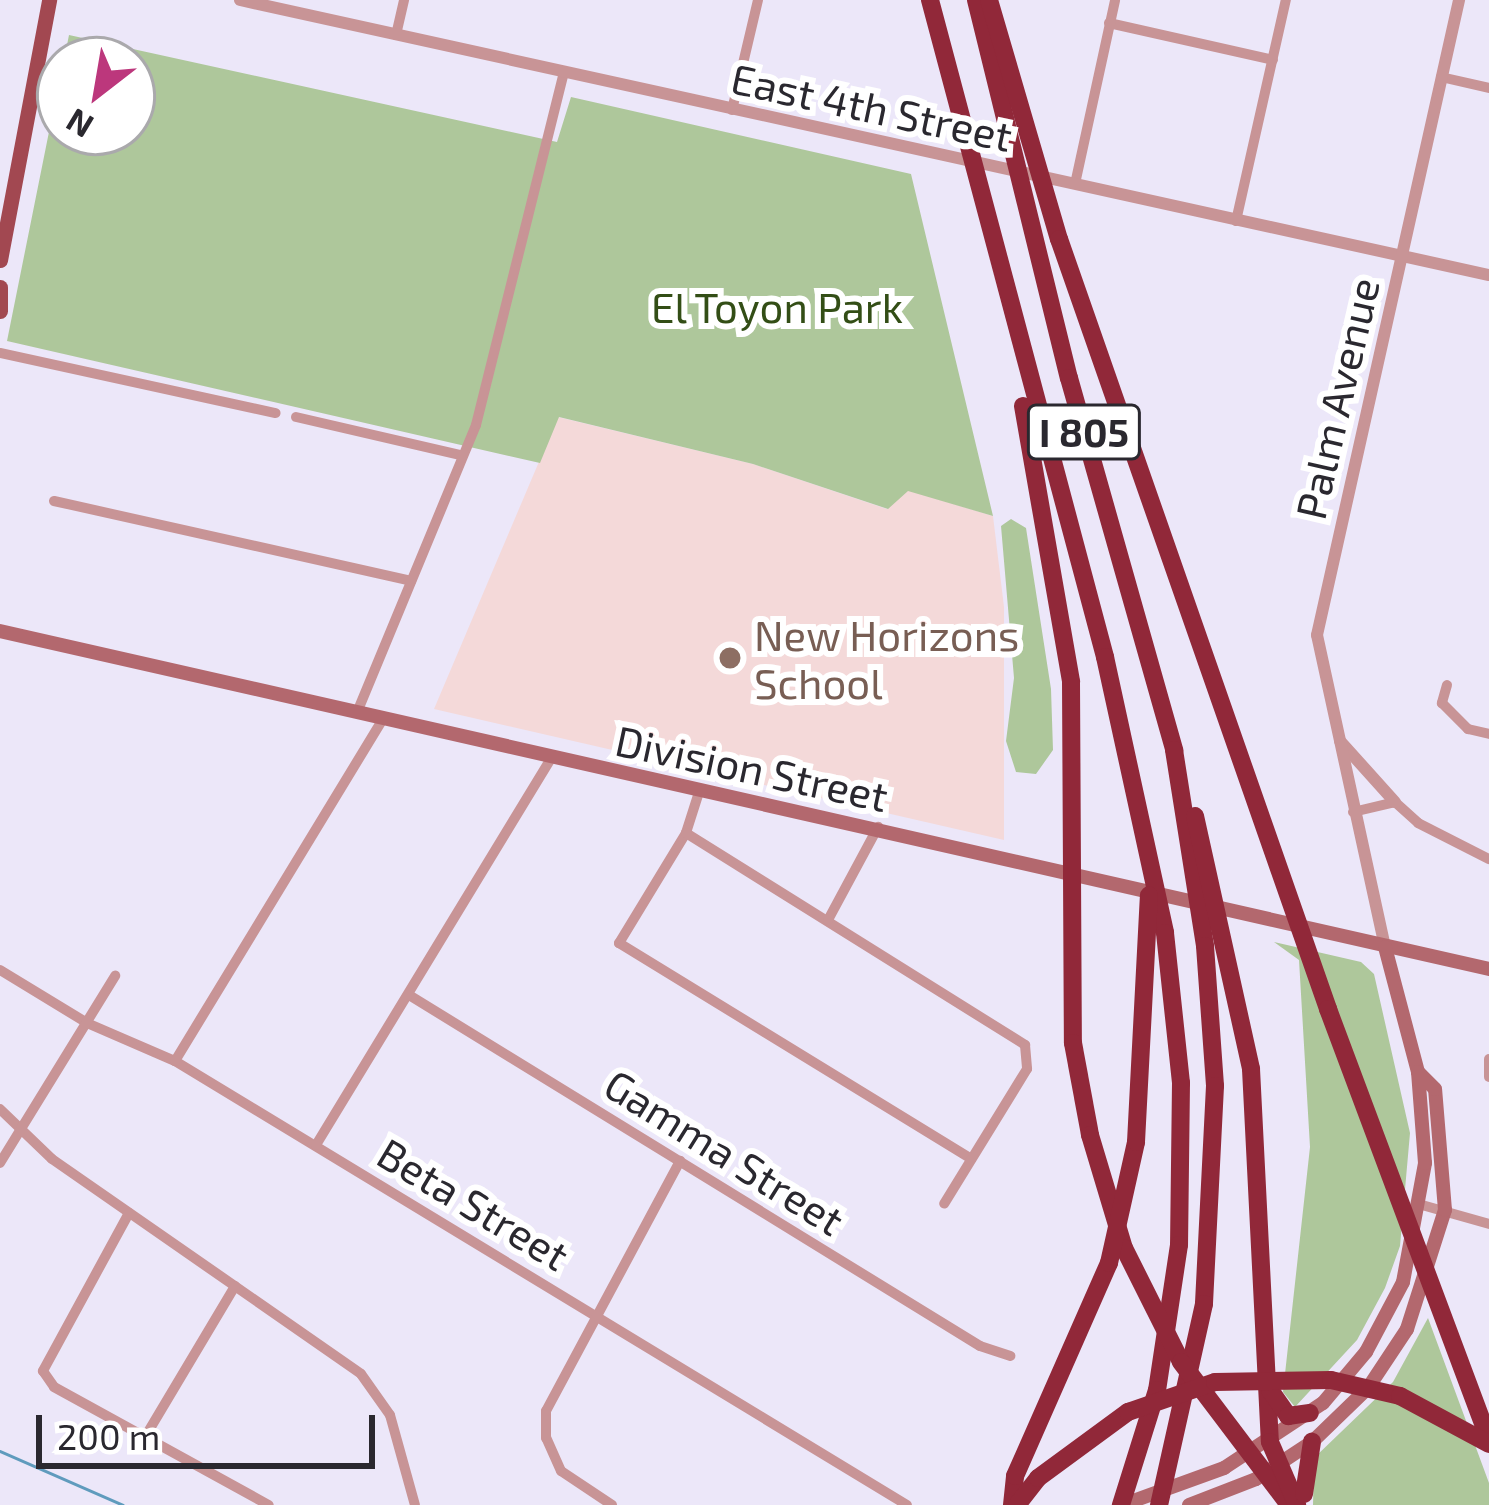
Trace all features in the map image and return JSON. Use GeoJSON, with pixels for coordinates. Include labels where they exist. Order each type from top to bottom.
{"type":"FeatureCollection","features":[{"type":"Feature","properties":{"kind":"highway","name":"I 805"},"geometry":{"type":"LineString","coordinates":[[930,0],[1006,307],[1105,657],[1150,854],[1157,932]]}},
{"type":"Feature","properties":{"kind":"highway","name":"I 805"},"geometry":{"type":"LineString","coordinates":[[976,0],[1069,378],[1202,863],[1214,1172],[1204,1304],[1159,1505]]}},
{"type":"Feature","properties":{"kind":"highway"},"geometry":{"type":"LineString","coordinates":[[989,0],[1059,239],[1489,1442]]}},
{"type":"Feature","properties":{"kind":"highway"},"geometry":{"type":"LineString","coordinates":[[1006,307],[1071,682],[1072,1043],[1090,1135],[1124,1248],[1181,1362],[1296,1505]]}},
{"type":"Feature","properties":{"kind":"highway"},"geometry":{"type":"LineString","coordinates":[[1202,863],[1230,960],[1251,1069],[1270,1442],[1283,1464],[1296,1505]]}},
{"type":"Feature","properties":{"kind":"highway"},"geometry":{"type":"LineString","coordinates":[[1122,1505],[1128,1471],[1157,1390],[1179,1245],[1181,1083],[1157,932]]}},
{"type":"Feature","properties":{"kind":"highway"},"geometry":{"type":"LineString","coordinates":[[1014,1505],[1015,1475],[1109,1263],[1136,1142],[1157,932]]}},
{"type":"Feature","properties":{"kind":"highway"},"geometry":{"type":"LineString","coordinates":[[1014,1505],[1038,1478],[1127,1412],[1215,1382],[1330,1380],[1400,1396],[1489,1442]]}},
{"type":"Feature","properties":{"kind":"highway"},"geometry":{"type":"LineString","coordinates":[[1268,1386],[1288,1416],[1310,1413]]}},
{"type":"Feature","properties":{"kind":"highway"},"geometry":{"type":"LineString","coordinates":[[1296,1505],[1312,1442]]}},
{"type":"Feature","properties":{"kind":"main road"},"geometry":{"type":"LineString","coordinates":[[0,260],[49,0]]}},
{"type":"Feature","properties":{"kind":"main road"},"geometry":{"type":"LineString","coordinates":[[0,287],[0,311]]}},
{"type":"Feature","properties":{"kind":"main road","name":"Division Street"},"geometry":{"type":"LineString","coordinates":[[0,631],[1489,969]]}},
{"type":"Feature","properties":{"kind":"main road"},"geometry":{"type":"LineString","coordinates":[[1122,1505],[1224,1468],[1310,1413],[1350,1376],[1403,1282],[1422,1205],[1418,1072],[1385,947]]}},
{"type":"Feature","properties":{"kind":"main road"},"geometry":{"type":"LineString","coordinates":[[1189,1505],[1283,1464],[1312,1442],[1368,1388],[1407,1328],[1445,1210],[1435,1089],[1418,1072]]}},
{"type":"Feature","properties":{"kind":"street","name":"East 4th Street"},"geometry":{"type":"LineString","coordinates":[[241,0],[1489,275]]}},
{"type":"Feature","properties":{"kind":"street"},"geometry":{"type":"LineString","coordinates":[[396,35],[404,0]]}},
{"type":"Feature","properties":{"kind":"street"},"geometry":{"type":"LineString","coordinates":[[733,110],[758,0]]}},
{"type":"Feature","properties":{"kind":"street"},"geometry":{"type":"LineString","coordinates":[[1069,182],[1114,0]]}},
{"type":"Feature","properties":{"kind":"street"},"geometry":{"type":"LineString","coordinates":[[1236,221],[1286,0]]}},
{"type":"Feature","properties":{"kind":"street","name":"Palm Avenue"},"geometry":{"type":"LineString","coordinates":[[1385,947],[1321,667],[1321,605],[1459,0]]}},
{"type":"Feature","properties":{"kind":"street"},"geometry":{"type":"LineString","coordinates":[[1109,22],[1273,60]]}},
{"type":"Feature","properties":{"kind":"street"},"geometry":{"type":"LineString","coordinates":[[358,710],[461,455],[502,332],[564,73]]}},
{"type":"Feature","properties":{"kind":"street"},"geometry":{"type":"LineString","coordinates":[[1441,77],[1489,88]]}},
{"type":"Feature","properties":{"kind":"street"},"geometry":{"type":"LineString","coordinates":[[0,352],[276,412]]}},
{"type":"Feature","properties":{"kind":"street"},"geometry":{"type":"LineString","coordinates":[[296,417],[461,455]]}},
{"type":"Feature","properties":{"kind":"street"},"geometry":{"type":"LineString","coordinates":[[54,501],[411,581]]}},
{"type":"Feature","properties":{"kind":"street"},"geometry":{"type":"LineString","coordinates":[[1447,686],[1442,703],[1468,729],[1489,734]]}},
{"type":"Feature","properties":{"kind":"street"},"geometry":{"type":"LineString","coordinates":[[175,1060],[384,717]]}},
{"type":"Feature","properties":{"kind":"street"},"geometry":{"type":"LineString","coordinates":[[1336,737],[1418,823],[1489,859]]}},
{"type":"Feature","properties":{"kind":"street"},"geometry":{"type":"LineString","coordinates":[[316,1145],[552,757]]}},
{"type":"Feature","properties":{"kind":"street"},"geometry":{"type":"LineString","coordinates":[[700,789],[686,833],[620,944],[971,1159]]}},
{"type":"Feature","properties":{"kind":"street"},"geometry":{"type":"LineString","coordinates":[[1353,812],[1396,802]]}},
{"type":"Feature","properties":{"kind":"street"},"geometry":{"type":"LineString","coordinates":[[828,920],[878,827]]}},
{"type":"Feature","properties":{"kind":"street"},"geometry":{"type":"LineString","coordinates":[[686,833],[1016,1036],[1030,1056],[1027,1070],[944,1204]]}},
{"type":"Feature","properties":{"kind":"street","name":"Beta Street"},"geometry":{"type":"LineString","coordinates":[[0,970],[87,1024],[175,1060],[907,1505]]}},
{"type":"Feature","properties":{"kind":"street"},"geometry":{"type":"LineString","coordinates":[[0,1163],[115,976]]}},
{"type":"Feature","properties":{"kind":"street","name":"Gamma Street"},"geometry":{"type":"LineString","coordinates":[[409,995],[980,1346],[1010,1356]]}},
{"type":"Feature","properties":{"kind":"street"},"geometry":{"type":"LineString","coordinates":[[1489,1060],[1489,1077]]}},
{"type":"Feature","properties":{"kind":"street"},"geometry":{"type":"LineString","coordinates":[[0,1109],[129,1213],[361,1374],[390,1415],[415,1505]]}},
{"type":"Feature","properties":{"kind":"street"},"geometry":{"type":"LineString","coordinates":[[613,1505],[560,1471],[545,1430],[553,1391],[598,1317],[680,1161]]}},
{"type":"Feature","properties":{"kind":"street"},"geometry":{"type":"LineString","coordinates":[[1422,1205],[1489,1224]]}},
{"type":"Feature","properties":{"kind":"street"},"geometry":{"type":"LineString","coordinates":[[129,1213],[50,1348],[46,1376],[269,1505]]}},
{"type":"Feature","properties":{"kind":"street"},"geometry":{"type":"LineString","coordinates":[[148,1432],[236,1286]]}},
{"type":"Feature","properties":{"kind":"shaded area","name":"New Horizons School"},"geometry":{"type":"Polygon","coordinates":[[[558,417],[753,464],[887,509],[908,490],[993,516],[1004,607],[1004,840],[434,709],[558,417]]]}},
{"type":"Feature","properties":{"kind":"green space","name":"El Toyon Park"},"geometry":{"type":"Polygon","coordinates":[[[156,54],[557,142],[571,97],[911,174],[993,516],[908,491],[888,509],[753,464],[559,417],[540,463],[7,341],[44,156],[156,156],[156,54]]]}},
{"type":"Feature","properties":{"kind":"green space"},"geometry":{"type":"Polygon","coordinates":[[[1011,519],[1026,528],[1051,689],[1053,750],[1036,774],[1016,772],[1006,741],[1014,678],[1001,526],[1011,519]]]}},
{"type":"Feature","properties":{"kind":"green space"},"geometry":{"type":"Polygon","coordinates":[[[1274,942],[1361,962],[1374,974],[1410,1133],[1400,1246],[1385,1288],[1357,1340],[1295,1407],[1283,1392],[1310,1147],[1299,960],[1274,942]]]}},
{"type":"Feature","properties":{"kind":"green space"},"geometry":{"type":"Polygon","coordinates":[[[1428,1318],[1489,1483],[1489,1505],[1313,1505],[1314,1458],[1393,1382],[1428,1318]]]}},
{"type":"Feature","properties":{"kind":"waterway"},"geometry":{"type":"LineString","coordinates":[[0,1451],[123,1505]]}},
{"type":"Feature","properties":{"kind":"place","name":"New Horizons School"},"geometry":{"type":"Point","coordinates":[730,658]}}]}
